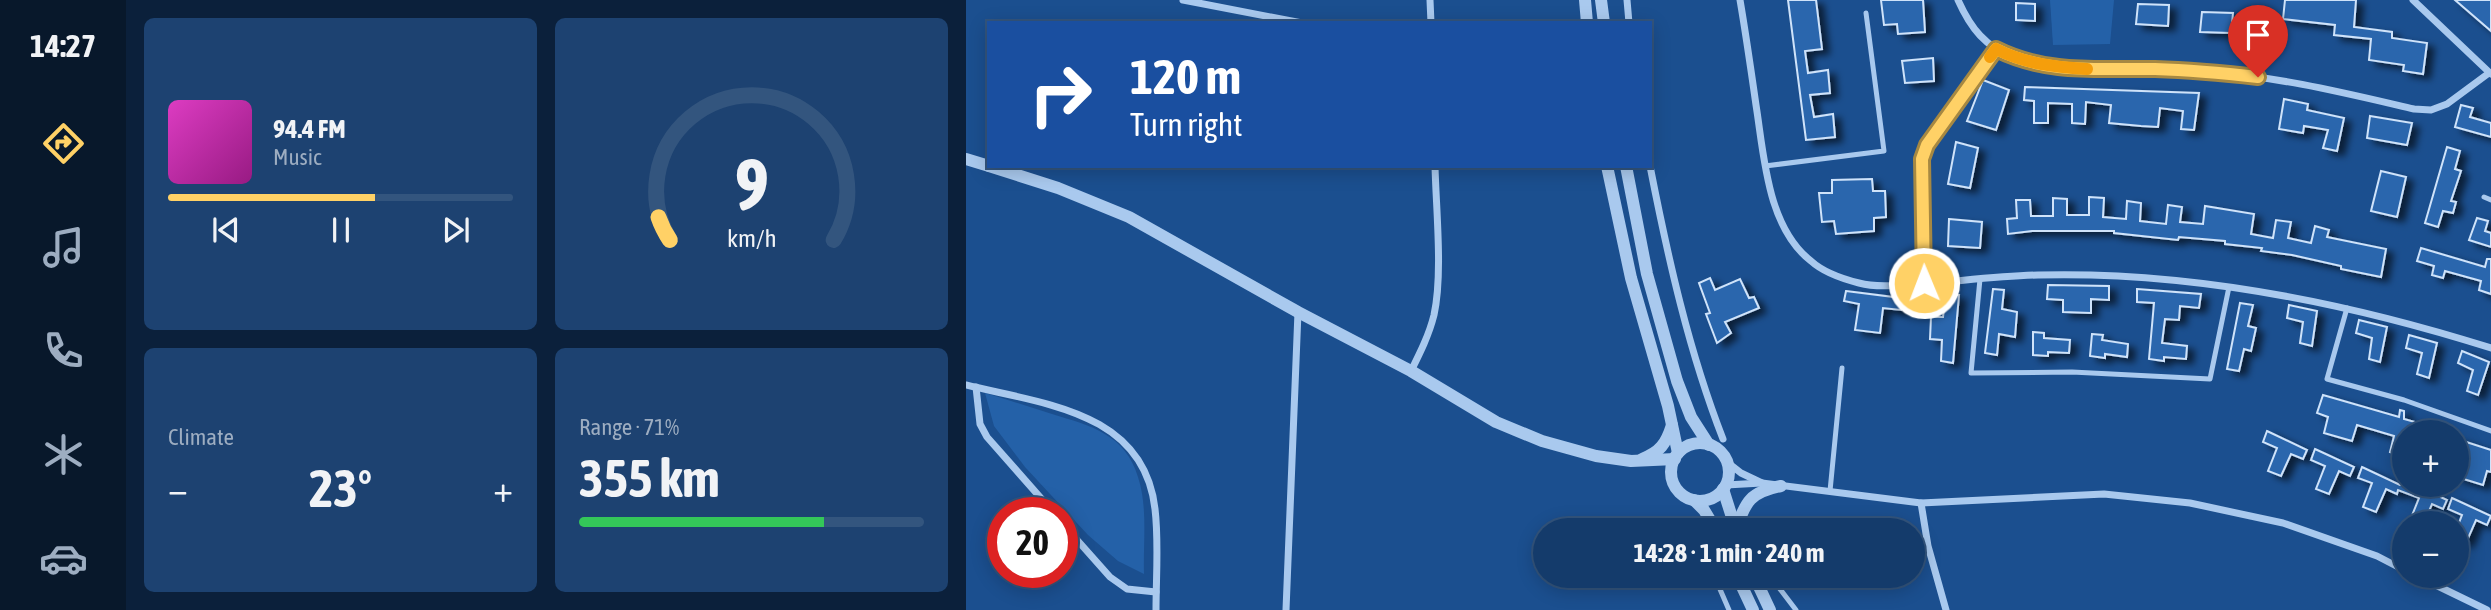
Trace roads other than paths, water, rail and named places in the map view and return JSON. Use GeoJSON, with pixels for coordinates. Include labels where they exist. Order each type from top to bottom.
{"type":"FeatureCollection","features":[{"type":"Feature","properties":{"kind":"street"},"geometry":{"type":"LineString","coordinates":[[1183,0],[1284,21]]}},
{"type":"Feature","properties":{"kind":"street"},"geometry":{"type":"LineString","coordinates":[[1430,0],[1431,21]]}},
{"type":"Feature","properties":{"kind":"street"},"geometry":{"type":"LineString","coordinates":[[1585,0],[1587,21]]}},
{"type":"Feature","properties":{"kind":"street"},"geometry":{"type":"LineString","coordinates":[[1601,0],[1604,21]]}},
{"type":"Feature","properties":{"kind":"street"},"geometry":{"type":"LineString","coordinates":[[1627,0],[1629,21]]}},
{"type":"Feature","properties":{"kind":"street"},"geometry":{"type":"LineString","coordinates":[[1740,0],[1765,166],[1777,212],[1794,243],[1810,261],[1834,275],[1860,284],[2104,274],[2172,279],[2347,308],[2419,325],[2491,348]]}},
{"type":"Feature","properties":{"kind":"street"},"geometry":{"type":"LineString","coordinates":[[1958,0],[1969,24],[1996,49],[2017,59],[2046,67],[2207,72],[2283,80],[2414,109],[2431,110],[2447,104],[2490,73],[2413,0]]}},
{"type":"Feature","properties":{"kind":"street"},"geometry":{"type":"LineString","coordinates":[[966,159],[987,165]]}},
{"type":"Feature","properties":{"kind":"street"},"geometry":{"type":"LineString","coordinates":[[995,168],[1058,188],[1129,217],[1298,312],[1411,371],[1496,422],[1531,436],[1597,456],[1633,461],[1661,472],[1674,483],[1682,495],[1694,500],[1709,518]]}},
{"type":"Feature","properties":{"kind":"street"},"geometry":{"type":"LineString","coordinates":[[1411,371],[1426,341],[1434,314],[1437,276],[1435,168]]}},
{"type":"Feature","properties":{"kind":"street"},"geometry":{"type":"LineString","coordinates":[[1607,168],[1631,278],[1672,425],[1676,456],[1671,470],[1674,483]]}},
{"type":"Feature","properties":{"kind":"street"},"geometry":{"type":"LineString","coordinates":[[1626,168],[1647,274],[1676,381],[1691,417],[1709,445]]}},
{"type":"Feature","properties":{"kind":"street"},"geometry":{"type":"LineString","coordinates":[[1650,168],[1690,336],[1710,406],[1723,439]]}},
{"type":"Feature","properties":{"kind":"street"},"geometry":{"type":"LineString","coordinates":[[1286,610],[1298,312]]}},
{"type":"Feature","properties":{"kind":"street"},"geometry":{"type":"LineString","coordinates":[[966,385],[1063,409],[1097,421],[1121,437],[1137,457],[1150,485],[1155,509],[1156,610]]}},
{"type":"Feature","properties":{"kind":"street"},"geometry":{"type":"LineString","coordinates":[[976,387],[980,424],[987,437],[1040,497]]}},
{"type":"Feature","properties":{"kind":"street"},"geometry":{"type":"LineString","coordinates":[[1633,461],[1660,450],[1672,425]]}},
{"type":"Feature","properties":{"kind":"street"},"geometry":{"type":"LineString","coordinates":[[1633,461],[1676,456],[1693,444],[1709,445],[1720,451],[1727,462],[1741,473],[1762,483]]}},
{"type":"Feature","properties":{"kind":"street"},"geometry":{"type":"LineString","coordinates":[[1694,500],[1710,500],[1725,487],[1729,478],[1727,462]]}},
{"type":"Feature","properties":{"kind":"street"},"geometry":{"type":"LineString","coordinates":[[1725,487],[1762,483],[1920,503],[2104,494],[2190,503],[2283,523],[2392,564]]}},
{"type":"Feature","properties":{"kind":"street"},"geometry":{"type":"LineString","coordinates":[[1740,518],[1751,497],[1764,489],[1781,486]]}},
{"type":"Feature","properties":{"kind":"street"},"geometry":{"type":"LineString","coordinates":[[1725,487],[1733,518]]}},
{"type":"Feature","properties":{"kind":"street"},"geometry":{"type":"LineString","coordinates":[[1920,503],[1928,546],[1946,610]]}},
{"type":"Feature","properties":{"kind":"street"},"geometry":{"type":"LineString","coordinates":[[1078,541],[1110,577],[1127,589],[1156,592]]}},
{"type":"Feature","properties":{"kind":"street"},"geometry":{"type":"LineString","coordinates":[[1743,588],[1753,610]]}},
{"type":"Feature","properties":{"kind":"street"},"geometry":{"type":"LineString","coordinates":[[1760,588],[1770,610]]}},
{"type":"Feature","properties":{"kind":"street"},"geometry":{"type":"LineString","coordinates":[[2442,588],[2487,610]]}},
{"type":"Feature","properties":{"kind":"lane"},"geometry":{"type":"LineString","coordinates":[[1765,166],[1885,151],[1866,13]]}},
{"type":"Feature","properties":{"kind":"lane"},"geometry":{"type":"LineString","coordinates":[[1924,283],[1922,159],[1927,145],[1996,49]]}},
{"type":"Feature","properties":{"kind":"lane"},"geometry":{"type":"LineString","coordinates":[[1980,279],[1971,373],[2072,372],[2210,379],[2229,287]]}},
{"type":"Feature","properties":{"kind":"lane"},"geometry":{"type":"LineString","coordinates":[[2347,308],[2327,379],[2404,400],[2491,431]]}},
{"type":"Feature","properties":{"kind":"lane"},"geometry":{"type":"LineString","coordinates":[[1830,491],[1842,368]]}},
{"type":"Feature","properties":{"kind":"lane"},"geometry":{"type":"LineString","coordinates":[[1719,588],[1729,610]]}},
{"type":"Feature","properties":{"kind":"lane"},"geometry":{"type":"LineString","coordinates":[[1779,588],[1796,610]]}}]}
